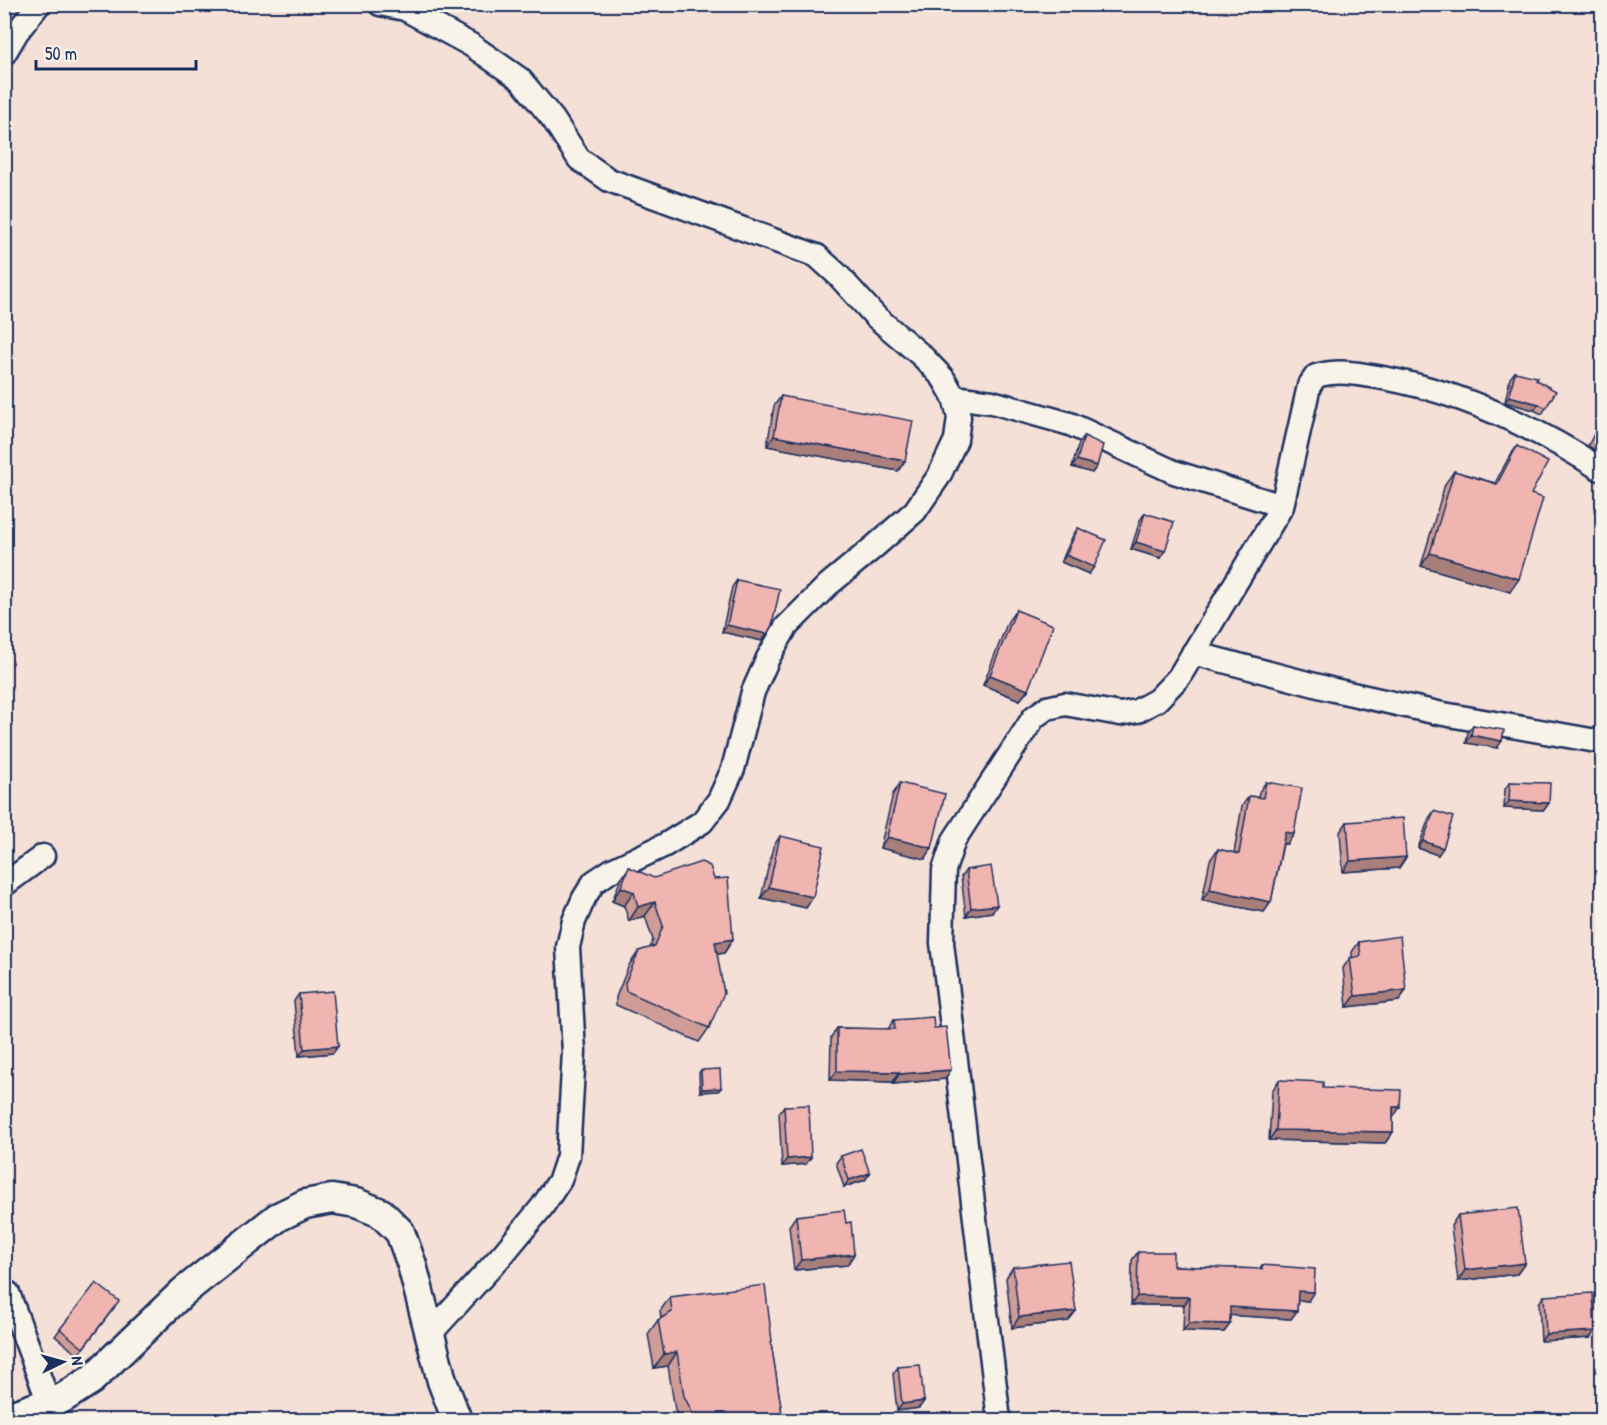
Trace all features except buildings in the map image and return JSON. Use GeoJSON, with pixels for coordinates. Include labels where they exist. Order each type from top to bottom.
{"type":"FeatureCollection","features":[{"type":"Feature","properties":{"kind":"street"},"geometry":{"type":"LineString","coordinates":[[4,54],[17,32],[39,4]]}},
{"type":"Feature","properties":{"kind":"street"},"geometry":{"type":"LineString","coordinates":[[380,4],[405,9],[471,45],[520,79],[554,119],[579,159],[609,180],[817,256],[838,275],[876,317],[944,378],[954,398],[959,417],[956,440],[939,476],[915,511],[828,585],[786,627],[768,658],[753,692],[733,769],[719,800],[702,822],[665,845],[612,870],[594,882],[584,898],[574,921],[568,947],[574,1074],[568,1156],[560,1180],[542,1207],[503,1254],[429,1335]]}},
{"type":"Feature","properties":{"kind":"street"},"geometry":{"type":"LineString","coordinates":[[999,1420],[942,943],[944,870],[954,840],[1034,717],[1047,708],[1065,704],[1120,714],[1137,711],[1157,700],[1179,677],[1282,506],[1309,386],[1316,376],[1329,372],[1348,372],[1422,385],[1489,410],[1555,440],[1602,470]]}},
{"type":"Feature","properties":{"kind":"street"},"geometry":{"type":"LineString","coordinates":[[954,398],[992,402],[1070,424],[1174,472],[1282,506]]}},
{"type":"Feature","properties":{"kind":"street"},"geometry":{"type":"LineString","coordinates":[[1193,653],[1334,690],[1426,710],[1602,742]]}},
{"type":"Feature","properties":{"kind":"street"},"geometry":{"type":"LineString","coordinates":[[4,885],[43,856]]}},
{"type":"Feature","properties":{"kind":"street"},"geometry":{"type":"LineString","coordinates":[[4,1418],[63,1398],[91,1380],[183,1292],[278,1217],[305,1204],[332,1199],[356,1203],[381,1213],[400,1232],[412,1265],[442,1381],[458,1420]]}},
{"type":"Feature","properties":{"kind":"street"},"geometry":{"type":"LineString","coordinates":[[4,1291],[8,1293],[49,1403]]}}]}
